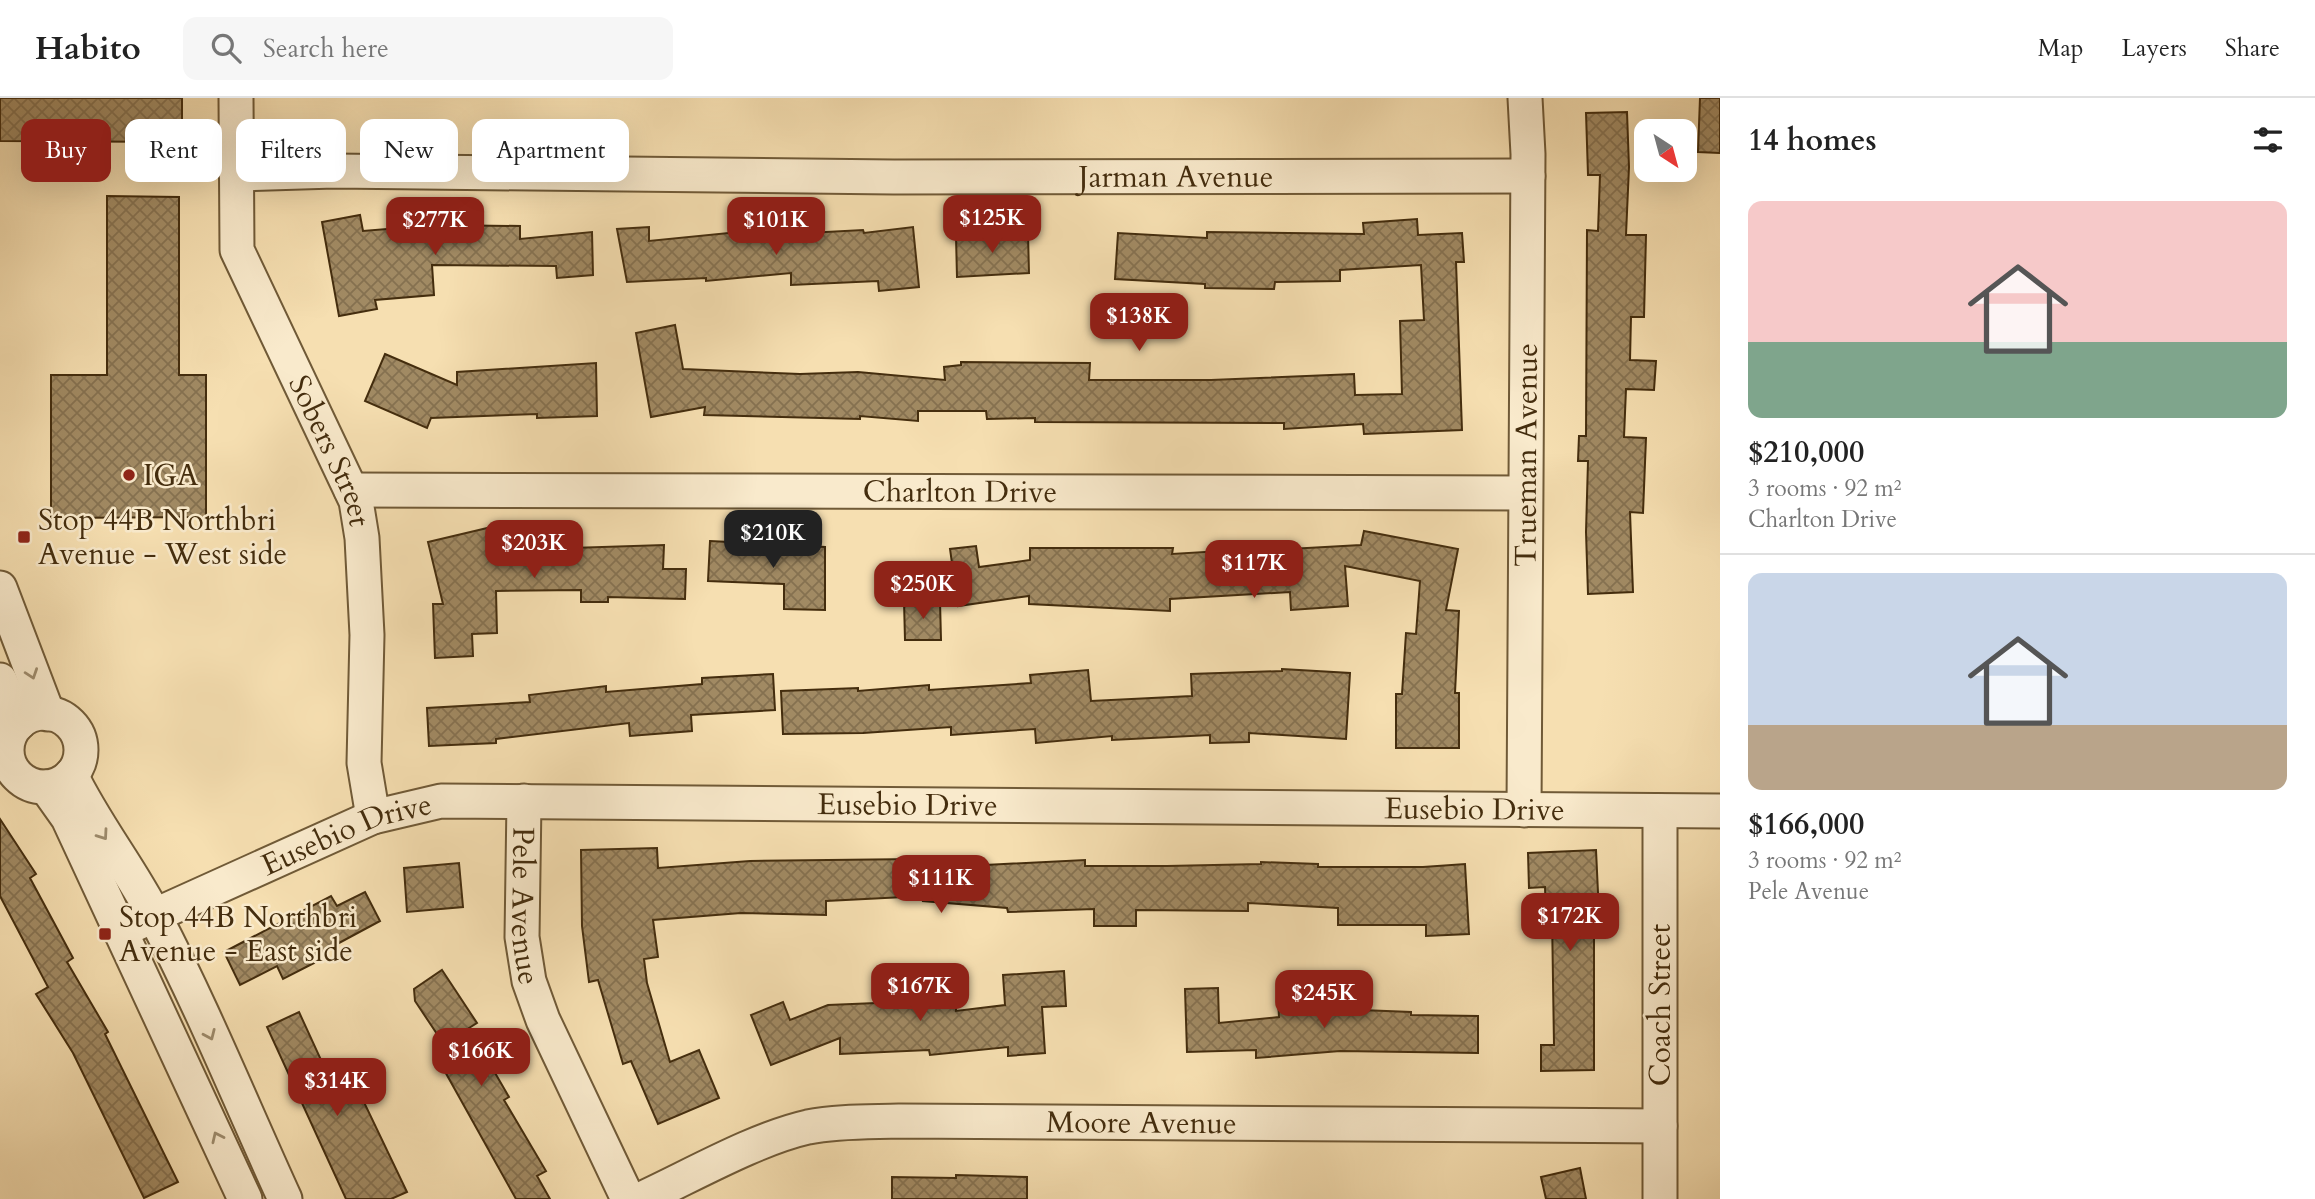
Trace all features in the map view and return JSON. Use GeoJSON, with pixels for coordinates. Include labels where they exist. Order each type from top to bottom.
{"type":"FeatureCollection","features":[{"type":"Feature","properties":{"kind":"street","name":"Sobers Street"},"geometry":{"type":"LineString","coordinates":[[236,98],[236,119]]}},
{"type":"Feature","properties":{"kind":"street","name":"Trueman Avenue"},"geometry":{"type":"LineString","coordinates":[[1524,810],[1528,176],[1525,98]]}},
{"type":"Feature","properties":{"kind":"street","name":"Jarman Avenue"},"geometry":{"type":"LineString","coordinates":[[346,171],[894,177],[1528,176]]}},
{"type":"Feature","properties":{"kind":"street","name":"Sobers Street"},"geometry":{"type":"LineString","coordinates":[[236,182],[237,250],[356,501],[362,538],[368,635],[364,763],[373,817]]}},
{"type":"Feature","properties":{"kind":"street","name":"Charlton Drive"},"geometry":{"type":"LineString","coordinates":[[351,490],[1525,493]]}},
{"type":"Feature","properties":{"kind":"street"},"geometry":{"type":"LineString","coordinates":[[0,588],[33,718]]}},
{"type":"Feature","properties":{"kind":"street"},"geometry":{"type":"LineString","coordinates":[[0,680],[33,718]]}},
{"type":"Feature","properties":{"kind":"street"},"geometry":{"type":"LineString","coordinates":[[25,774],[80,754],[76,732],[59,717],[33,718],[12,732],[25,774],[68,818],[246,1199]]}},
{"type":"Feature","properties":{"kind":"street"},"geometry":{"type":"LineString","coordinates":[[25,774],[88,812],[125,864],[155,916],[285,1199]]}},
{"type":"Feature","properties":{"kind":"street","name":"Eusebio Drive"},"geometry":{"type":"LineString","coordinates":[[120,931],[373,817],[441,801],[1720,811]]}},
{"type":"Feature","properties":{"kind":"street","name":"Pele Avenue"},"geometry":{"type":"LineString","coordinates":[[524,801],[522,937],[529,981],[543,1020],[628,1199]]}},
{"type":"Feature","properties":{"kind":"street","name":"Coach Street"},"geometry":{"type":"LineString","coordinates":[[1660,811],[1660,1199]]}},
{"type":"Feature","properties":{"kind":"street","name":"Moore Avenue"},"geometry":{"type":"LineString","coordinates":[[640,1199],[766,1142],[807,1128],[839,1123],[899,1121],[1660,1126]]}},
{"type":"Feature","properties":{"kind":"building"},"geometry":{"type":"Polygon","coordinates":[[[0,98],[182,98],[182,119],[125,119],[125,142],[111,142],[111,119],[21,119],[21,141],[0,141],[0,98]]]}},
{"type":"Feature","properties":{"kind":"building"},"geometry":{"type":"Polygon","coordinates":[[[1700,98],[1720,98],[1720,153],[1698,152],[1700,98]]]}},
{"type":"Feature","properties":{"kind":"building"},"geometry":{"type":"Polygon","coordinates":[[[1627,112],[1629,167],[1626,235],[1646,235],[1644,317],[1631,317],[1630,360],[1656,361],[1654,390],[1626,389],[1624,437],[1646,438],[1643,513],[1630,512],[1633,592],[1588,594],[1588,461],[1578,461],[1579,436],[1586,436],[1587,230],[1598,231],[1600,175],[1588,175],[1586,113],[1627,112]]]}},
{"type":"Feature","properties":{"kind":"building","name":"IGA"},"geometry":{"type":"Polygon","coordinates":[[[107,196],[179,197],[179,375],[206,375],[206,517],[51,518],[51,375],[107,375],[107,196]]]}},
{"type":"Feature","properties":{"kind":"building"},"geometry":{"type":"Polygon","coordinates":[[[360,215],[363,231],[436,225],[520,226],[520,239],[592,232],[593,275],[557,278],[556,266],[432,265],[434,295],[375,300],[377,309],[339,316],[322,222],[360,215]]]}},
{"type":"Feature","properties":{"kind":"building"},"geometry":{"type":"Polygon","coordinates":[[[1417,219],[1418,235],[1462,233],[1464,262],[1456,262],[1462,430],[1364,434],[1363,424],[1284,429],[1284,423],[1035,422],[1035,418],[987,419],[986,411],[918,411],[918,421],[860,416],[860,419],[704,415],[705,407],[651,417],[636,333],[675,325],[683,369],[800,374],[858,372],[945,380],[944,367],[961,365],[961,362],[1090,363],[1089,380],[1211,380],[1354,374],[1355,395],[1402,394],[1400,321],[1424,320],[1421,265],[1340,270],[1340,281],[1275,282],[1274,289],[1205,288],[1205,284],[1115,279],[1118,233],[1207,238],[1207,232],[1364,234],[1363,223],[1417,219]]]}},
{"type":"Feature","properties":{"kind":"building"},"geometry":{"type":"Polygon","coordinates":[[[649,227],[649,241],[770,229],[770,235],[863,230],[864,233],[913,227],[919,287],[879,291],[878,281],[791,285],[791,273],[706,281],[706,278],[627,282],[617,229],[649,227]]]}},
{"type":"Feature","properties":{"kind":"building"},"geometry":{"type":"Polygon","coordinates":[[[1028,234],[1029,273],[957,277],[956,237],[1028,234]]]}},
{"type":"Feature","properties":{"kind":"building"},"geometry":{"type":"Polygon","coordinates":[[[385,354],[457,385],[457,372],[596,363],[597,416],[537,418],[537,414],[431,418],[427,428],[365,401],[385,354]]]}},
{"type":"Feature","properties":{"kind":"building"},"geometry":{"type":"Polygon","coordinates":[[[500,525],[506,550],[664,545],[663,569],[686,569],[685,599],[608,597],[608,602],[581,602],[581,590],[496,591],[497,633],[472,634],[473,656],[435,658],[433,604],[443,604],[428,542],[500,525]]]}},
{"type":"Feature","properties":{"kind":"building"},"geometry":{"type":"Polygon","coordinates":[[[1364,531],[1458,549],[1446,610],[1459,611],[1455,693],[1459,693],[1459,748],[1396,748],[1396,694],[1402,694],[1406,633],[1416,634],[1420,581],[1345,566],[1348,606],[1291,610],[1290,592],[1170,599],[1170,611],[1029,604],[1029,596],[958,606],[950,549],[976,546],[979,567],[1030,560],[1030,548],[1173,548],[1172,554],[1271,550],[1361,545],[1364,531]]]}},
{"type":"Feature","properties":{"kind":"building"},"geometry":{"type":"Polygon","coordinates":[[[710,541],[825,547],[825,610],[784,609],[784,584],[708,581],[710,541]]]}},
{"type":"Feature","properties":{"kind":"building"},"geometry":{"type":"Polygon","coordinates":[[[904,601],[940,601],[941,640],[905,640],[904,601]]]}},
{"type":"Feature","properties":{"kind":"building"},"geometry":{"type":"Polygon","coordinates":[[[1282,669],[1350,673],[1346,739],[1249,733],[1249,742],[1210,743],[1210,735],[1112,740],[1112,736],[1036,743],[1035,729],[951,735],[951,727],[863,733],[783,734],[781,691],[858,688],[858,691],[929,685],[929,690],[1031,683],[1030,675],[1088,670],[1091,701],[1192,696],[1191,674],[1282,669]]]}},
{"type":"Feature","properties":{"kind":"building"},"geometry":{"type":"Polygon","coordinates":[[[773,674],[775,710],[691,715],[692,731],[630,736],[629,723],[496,739],[496,743],[429,746],[427,708],[530,702],[529,695],[606,686],[606,692],[702,684],[702,678],[773,674]]]}},
{"type":"Feature","properties":{"kind":"building"},"geometry":{"type":"Polygon","coordinates":[[[0,819],[36,874],[30,878],[73,958],[67,962],[108,1032],[105,1034],[178,1182],[144,1198],[73,1053],[36,994],[48,987],[0,896],[0,819]]]}},
{"type":"Feature","properties":{"kind":"building"},"geometry":{"type":"Polygon","coordinates":[[[657,848],[658,868],[750,861],[917,859],[985,865],[1085,860],[1085,866],[1261,862],[1318,864],[1318,867],[1423,867],[1465,864],[1469,934],[1426,936],[1426,925],[1338,925],[1338,908],[1248,903],[1248,911],[1136,910],[1136,926],[1094,926],[1094,909],[1008,912],[1007,908],[923,901],[924,896],[826,901],[826,915],[741,913],[653,920],[658,957],[644,959],[647,983],[670,1062],[699,1050],[719,1098],[658,1124],[631,1061],[623,1064],[598,980],[589,982],[582,926],[581,850],[657,848]]]}},
{"type":"Feature","properties":{"kind":"building"},"geometry":{"type":"Polygon","coordinates":[[[1596,850],[1599,914],[1594,914],[1594,1070],[1541,1071],[1541,1045],[1554,1045],[1552,916],[1546,917],[1545,887],[1529,888],[1528,853],[1596,850]]]}},
{"type":"Feature","properties":{"kind":"building"},"geometry":{"type":"Polygon","coordinates":[[[459,863],[463,907],[407,912],[404,868],[459,863]]]}},
{"type":"Feature","properties":{"kind":"building"},"geometry":{"type":"Polygon","coordinates":[[[365,892],[380,921],[311,958],[314,963],[283,979],[277,966],[240,985],[224,952],[331,896],[337,906],[365,892]]]}},
{"type":"Feature","properties":{"kind":"building"},"geometry":{"type":"Polygon","coordinates":[[[442,970],[477,1023],[469,1028],[509,1097],[504,1100],[546,1171],[537,1176],[550,1199],[516,1199],[443,1068],[455,1061],[415,1001],[414,989],[442,970]]]}},
{"type":"Feature","properties":{"kind":"building"},"geometry":{"type":"Polygon","coordinates":[[[1064,971],[1066,1006],[1042,1007],[1045,1053],[1008,1056],[1008,1047],[930,1055],[929,1050],[840,1054],[840,1038],[771,1065],[751,1015],[783,1002],[790,1020],[828,1005],[925,1001],[924,997],[955,994],[956,1011],[1005,1005],[1003,975],[1064,971]]]}},
{"type":"Feature","properties":{"kind":"building"},"geometry":{"type":"Polygon","coordinates":[[[1218,988],[1219,1023],[1279,1017],[1278,1000],[1309,997],[1310,1008],[1411,1012],[1411,1015],[1478,1016],[1478,1053],[1340,1051],[1256,1058],[1256,1050],[1187,1052],[1185,989],[1218,988]]]}},
{"type":"Feature","properties":{"kind":"building"},"geometry":{"type":"Polygon","coordinates":[[[299,1012],[332,1084],[351,1075],[407,1192],[391,1199],[346,1199],[267,1027],[299,1012]]]}},
{"type":"Feature","properties":{"kind":"building"},"geometry":{"type":"Polygon","coordinates":[[[1580,1168],[1586,1199],[1546,1199],[1541,1177],[1580,1168]]]}},
{"type":"Feature","properties":{"kind":"building"},"geometry":{"type":"Polygon","coordinates":[[[956,1175],[1027,1177],[1027,1199],[892,1199],[892,1177],[956,1178],[956,1175]]]}},
{"type":"Feature","properties":{"kind":"place","name":"IGA"},"geometry":{"type":"Point","coordinates":[129,475]}},
{"type":"Feature","properties":{"kind":"place","name":"Stop 44B Northbri Avenue - West side"},"geometry":{"type":"Point","coordinates":[24,537]}},
{"type":"Feature","properties":{"kind":"place","name":"Stop 44B Northbri Avenue - East side"},"geometry":{"type":"Point","coordinates":[105,934]}}]}
